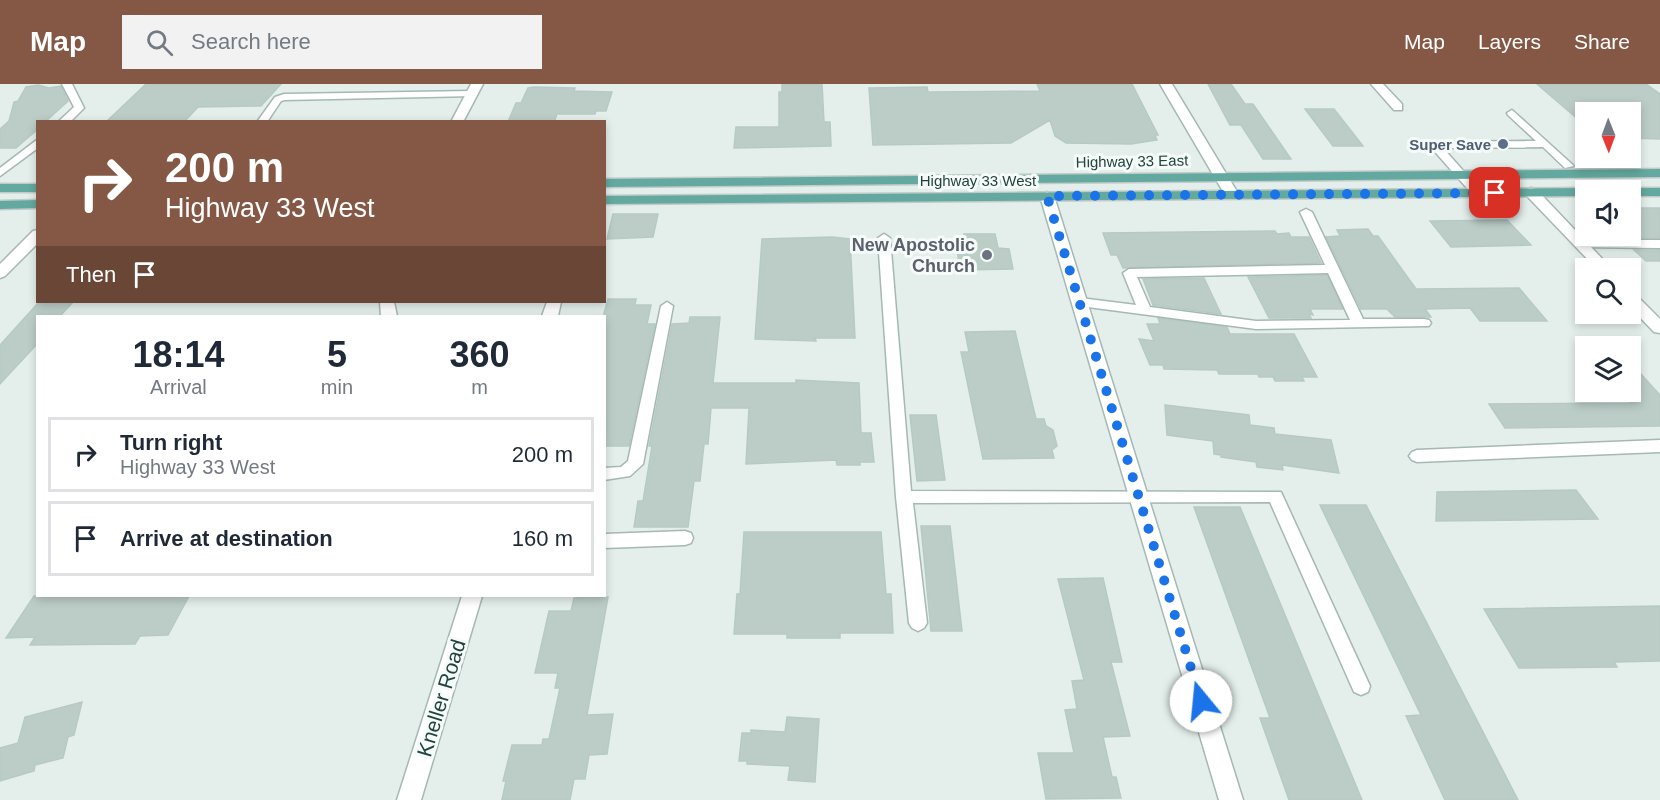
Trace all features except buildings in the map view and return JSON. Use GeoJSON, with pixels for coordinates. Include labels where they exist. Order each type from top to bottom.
{"type":"FeatureCollection","features":[{"type":"Feature","properties":{"kind":"main road","name":"Highway 33 East"},"geometry":{"type":"LineString","coordinates":[[606,183],[1660,174]]}},
{"type":"Feature","properties":{"kind":"main road","name":"Highway 33 West"},"geometry":{"type":"LineString","coordinates":[[1531,192],[1538,184],[1550,181],[1660,174]]}},
{"type":"Feature","properties":{"kind":"main road"},"geometry":{"type":"LineString","coordinates":[[0,188],[36,188]]}},
{"type":"Feature","properties":{"kind":"main road","name":"Highway 33 West"},"geometry":{"type":"LineString","coordinates":[[606,201],[1575,192]]}},
{"type":"Feature","properties":{"kind":"main road"},"geometry":{"type":"LineString","coordinates":[[1641,192],[1660,192]]}},
{"type":"Feature","properties":{"kind":"main road"},"geometry":{"type":"LineString","coordinates":[[0,205],[36,204]]}},
{"type":"Feature","properties":{"kind":"street"},"geometry":{"type":"LineString","coordinates":[[1166,84],[1232,195]]}},
{"type":"Feature","properties":{"kind":"street"},"geometry":{"type":"LineString","coordinates":[[1377,84],[1398,106]]}},
{"type":"Feature","properties":{"kind":"street"},"geometry":{"type":"LineString","coordinates":[[458,120],[474,89]]}},
{"type":"Feature","properties":{"kind":"street"},"geometry":{"type":"LineString","coordinates":[[1531,192],[1575,238]]}},
{"type":"Feature","properties":{"kind":"street"},"geometry":{"type":"LineString","coordinates":[[1047,196],[1231,800]]}},
{"type":"Feature","properties":{"kind":"street"},"geometry":{"type":"LineString","coordinates":[[0,273],[36,236]]}},
{"type":"Feature","properties":{"kind":"street"},"geometry":{"type":"LineString","coordinates":[[1583,246],[1594,258]]}},
{"type":"Feature","properties":{"kind":"street"},"geometry":{"type":"LineString","coordinates":[[1641,308],[1660,328]]}},
{"type":"Feature","properties":{"kind":"street","name":"Kneller Road"},"geometry":{"type":"LineString","coordinates":[[409,800],[472,597]]}},
{"type":"Feature","properties":{"kind":"lane"},"geometry":{"type":"LineString","coordinates":[[65,120],[80,108],[67,84]]}},
{"type":"Feature","properties":{"kind":"lane"},"geometry":{"type":"LineString","coordinates":[[263,120],[278,99],[284,97],[474,89]]}},
{"type":"Feature","properties":{"kind":"lane"},"geometry":{"type":"LineString","coordinates":[[1512,113],[1569,166]]}},
{"type":"Feature","properties":{"kind":"lane"},"geometry":{"type":"LineString","coordinates":[[0,173],[36,144]]}},
{"type":"Feature","properties":{"kind":"lane"},"geometry":{"type":"LineString","coordinates":[[1477,193],[1434,146],[1545,144]]}},
{"type":"Feature","properties":{"kind":"lane"},"geometry":{"type":"LineString","coordinates":[[1306,212],[1358,323]]}},
{"type":"Feature","properties":{"kind":"lane"},"geometry":{"type":"LineString","coordinates":[[884,238],[904,497],[918,624]]}},
{"type":"Feature","properties":{"kind":"lane"},"geometry":{"type":"LineString","coordinates":[[1641,244],[1660,244]]}},
{"type":"Feature","properties":{"kind":"lane"},"geometry":{"type":"LineString","coordinates":[[1145,311],[1129,273],[1332,269]]}},
{"type":"Feature","properties":{"kind":"lane"},"geometry":{"type":"LineString","coordinates":[[1080,302],[1256,326],[1424,323]]}},
{"type":"Feature","properties":{"kind":"lane"},"geometry":{"type":"LineString","coordinates":[[606,474],[625,472],[635,464],[667,306]]}},
{"type":"Feature","properties":{"kind":"lane"},"geometry":{"type":"LineString","coordinates":[[1417,456],[1660,446]]}},
{"type":"Feature","properties":{"kind":"lane"},"geometry":{"type":"LineString","coordinates":[[904,497],[1275,496],[1361,686]]}},
{"type":"Feature","properties":{"kind":"lane"},"geometry":{"type":"LineString","coordinates":[[606,541],[685,538]]}},
{"type":"Feature","properties":{"kind":"place","name":"Super Save"},"geometry":{"type":"Point","coordinates":[1503,144]}},
{"type":"Feature","properties":{"kind":"place","name":"New Apostolic Church"},"geometry":{"type":"Point","coordinates":[987,255]}},
{"type":"Feature","properties":{"kind":"route"},"geometry":{"type":"LineString","coordinates":[[1201,701],[1047,196],[1495,193]]}}]}
